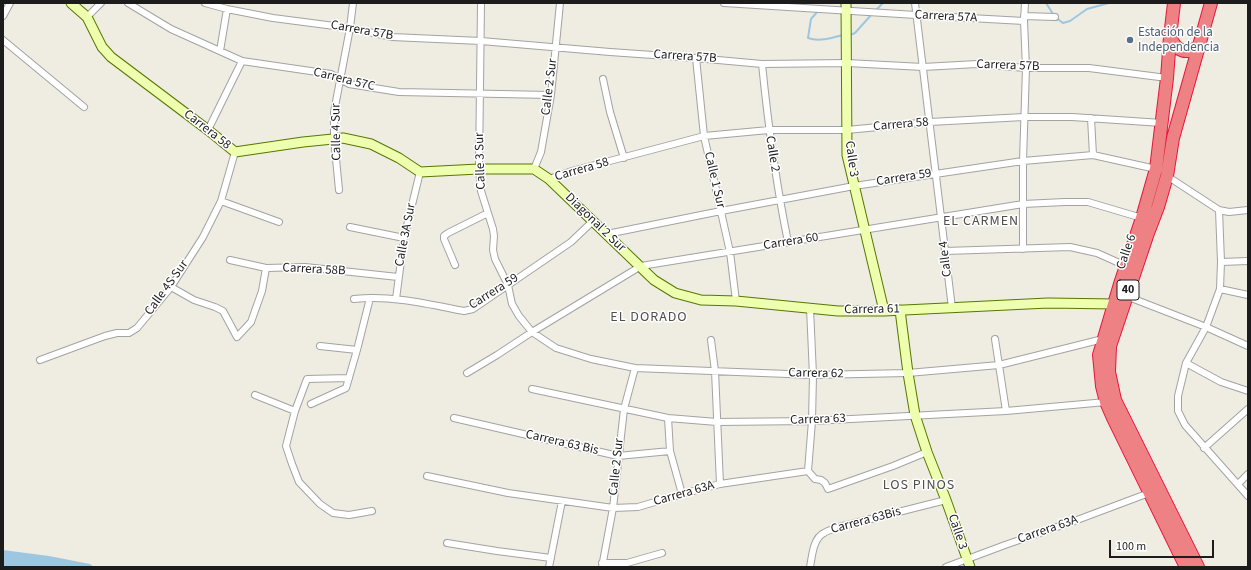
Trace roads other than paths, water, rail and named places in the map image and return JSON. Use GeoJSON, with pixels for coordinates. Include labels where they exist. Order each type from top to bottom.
{"type":"FeatureCollection","features":[{"type":"Feature","properties":{"kind":"highway","name":"Calle 6"},"geometry":{"type":"LineString","coordinates":[[1174,3],[1156,169],[1099,354],[1102,386],[1112,418],[1186,567]]}},
{"type":"Feature","properties":{"kind":"highway","name":"Calle 6"},"geometry":{"type":"LineString","coordinates":[[1198,567],[1115,400],[1109,372],[1110,346],[1158,207],[1167,176],[1173,138],[1211,3]]}},
{"type":"Feature","properties":{"kind":"highway"},"geometry":{"type":"LineString","coordinates":[[1170,37],[1174,46],[1182,51],[1192,51],[1200,46]]}},
{"type":"Feature","properties":{"kind":"street"},"geometry":{"type":"LineString","coordinates":[[3,16],[10,3]]}},
{"type":"Feature","properties":{"kind":"street","name":"Carrera 58"},"geometry":{"type":"LineString","coordinates":[[71,3],[87,17],[102,47],[111,57],[235,152],[343,138],[371,144],[399,158],[420,172],[479,169],[534,169],[549,179],[704,136],[769,130],[847,130],[930,122],[1024,117],[1091,118],[1162,123]]}},
{"type":"Feature","properties":{"kind":"street"},"geometry":{"type":"LineString","coordinates":[[87,17],[101,3]]}},
{"type":"Feature","properties":{"kind":"street","name":"Carrera 57C"},"geometry":{"type":"LineString","coordinates":[[128,3],[171,29],[242,61],[331,74],[350,84],[399,92],[551,95]]}},
{"type":"Feature","properties":{"kind":"street","name":"Carrera 57B"},"geometry":{"type":"LineString","coordinates":[[205,3],[273,18],[350,28],[392,37],[481,41],[762,64],[847,63],[923,67],[977,64],[1026,68],[1090,68],[1167,78]]}},
{"type":"Feature","properties":{"kind":"street","name":"Calle 4 Sur"},"geometry":{"type":"LineString","coordinates":[[339,190],[334,138],[334,112],[339,79],[350,28],[353,3]]}},
{"type":"Feature","properties":{"kind":"street","name":"Calle 3 Sur"},"geometry":{"type":"LineString","coordinates":[[481,3],[479,169],[481,191],[493,229],[493,250],[495,259],[508,285],[512,304],[532,332]]}},
{"type":"Feature","properties":{"kind":"street","name":"Calle 2 Sur"},"geometry":{"type":"LineString","coordinates":[[534,169],[541,152],[551,95],[560,3]]}},
{"type":"Feature","properties":{"kind":"street","name":"Carrera 57A"},"geometry":{"type":"LineString","coordinates":[[724,3],[846,7],[916,15],[1024,18],[1055,16]]}},
{"type":"Feature","properties":{"kind":"street","name":"Calle 4"},"geometry":{"type":"LineString","coordinates":[[915,3],[952,308]]}},
{"type":"Feature","properties":{"kind":"street"},"geometry":{"type":"LineString","coordinates":[[1024,249],[1023,204],[1026,68],[1024,18],[1025,3]]}},
{"type":"Feature","properties":{"kind":"street","name":"Calle 3"},"geometry":{"type":"LineString","coordinates":[[846,7],[847,155],[884,311]]}},
{"type":"Feature","properties":{"kind":"street"},"geometry":{"type":"LineString","coordinates":[[220,51],[227,9]]}},
{"type":"Feature","properties":{"kind":"street"},"geometry":{"type":"LineString","coordinates":[[3,40],[84,107]]}},
{"type":"Feature","properties":{"kind":"street","name":"Calle 1 Sur"},"geometry":{"type":"LineString","coordinates":[[696,58],[704,136],[730,252],[736,301]]}},
{"type":"Feature","properties":{"kind":"street"},"geometry":{"type":"LineString","coordinates":[[208,130],[242,61]]}},
{"type":"Feature","properties":{"kind":"street","name":"Calle 2"},"geometry":{"type":"LineString","coordinates":[[762,64],[769,130],[779,200],[788,242]]}},
{"type":"Feature","properties":{"kind":"street"},"geometry":{"type":"LineString","coordinates":[[603,79],[610,112],[624,158]]}},
{"type":"Feature","properties":{"kind":"street"},"geometry":{"type":"LineString","coordinates":[[1091,118],[1092,155]]}},
{"type":"Feature","properties":{"kind":"street","name":"Calle 4S Sur"},"geometry":{"type":"LineString","coordinates":[[40,360],[105,336],[129,333],[137,328],[171,287],[203,237],[221,201],[235,152]]}},
{"type":"Feature","properties":{"kind":"street","name":"Carrera 59"},"geometry":{"type":"LineString","coordinates":[[607,234],[721,210],[854,186],[1024,161],[1092,155],[1156,169]]}},
{"type":"Feature","properties":{"kind":"street","name":"Calle 3A Sur"},"geometry":{"type":"LineString","coordinates":[[396,298],[404,238],[420,172]]}},
{"type":"Feature","properties":{"kind":"street"},"geometry":{"type":"LineString","coordinates":[[1167,176],[1218,210],[1229,212],[1248,210]]}},
{"type":"Feature","properties":{"kind":"street","name":"Diagonal 2 Sur"},"geometry":{"type":"LineString","coordinates":[[549,179],[641,266]]}},
{"type":"Feature","properties":{"kind":"street"},"geometry":{"type":"LineString","coordinates":[[221,201],[279,222]]}},
{"type":"Feature","properties":{"kind":"street","name":"Carrera 60"},"geometry":{"type":"LineString","coordinates":[[467,373],[641,266],[1023,204],[1088,202],[1142,218]]}},
{"type":"Feature","properties":{"kind":"street"},"geometry":{"type":"LineString","coordinates":[[1218,210],[1221,262],[1220,289],[1206,327],[1186,363],[1178,396],[1178,411],[1184,426],[1248,496]]}},
{"type":"Feature","properties":{"kind":"street"},"geometry":{"type":"LineString","coordinates":[[455,266],[444,236],[488,213]]}},
{"type":"Feature","properties":{"kind":"street","name":"Carrera 59"},"geometry":{"type":"LineString","coordinates":[[354,299],[396,298],[464,311],[473,309],[571,242],[593,221]]}},
{"type":"Feature","properties":{"kind":"street"},"geometry":{"type":"LineString","coordinates":[[350,227],[404,238]]}},
{"type":"Feature","properties":{"kind":"street"},"geometry":{"type":"LineString","coordinates":[[945,251],[1070,247],[1097,253],[1126,266]]}},
{"type":"Feature","properties":{"kind":"street","name":"Carrera 58B"},"geometry":{"type":"LineString","coordinates":[[230,260],[266,268],[305,267],[398,277]]}},
{"type":"Feature","properties":{"kind":"street"},"geometry":{"type":"LineString","coordinates":[[1221,262],[1248,261]]}},
{"type":"Feature","properties":{"kind":"street","name":"Carrera 61"},"geometry":{"type":"LineString","coordinates":[[641,266],[654,280],[675,293],[701,300],[736,301],[838,311],[884,311],[1048,303],[1114,304]]}},
{"type":"Feature","properties":{"kind":"street"},"geometry":{"type":"LineString","coordinates":[[171,287],[194,300],[223,311],[237,337],[251,322],[262,291],[266,268]]}},
{"type":"Feature","properties":{"kind":"street"},"geometry":{"type":"LineString","coordinates":[[1220,289],[1248,295]]}},
{"type":"Feature","properties":{"kind":"street"},"geometry":{"type":"LineString","coordinates":[[1126,296],[1206,327],[1248,346]]}},
{"type":"Feature","properties":{"kind":"street"},"geometry":{"type":"LineString","coordinates":[[311,404],[346,388],[370,298]]}},
{"type":"Feature","properties":{"kind":"street"},"geometry":{"type":"LineString","coordinates":[[810,308],[813,375],[812,421],[808,472],[815,479],[825,482],[828,489],[893,466],[927,452]]}},
{"type":"Feature","properties":{"kind":"street","name":"Calle 3"},"geometry":{"type":"LineString","coordinates":[[900,310],[915,415],[968,563]]}},
{"type":"Feature","properties":{"kind":"street","name":"Carrera 62"},"geometry":{"type":"LineString","coordinates":[[532,332],[556,348],[591,359],[635,368],[813,375],[908,373],[999,365],[1103,339]]}},
{"type":"Feature","properties":{"kind":"street"},"geometry":{"type":"LineString","coordinates":[[994,339],[1006,411]]}},
{"type":"Feature","properties":{"kind":"street"},"geometry":{"type":"LineString","coordinates":[[711,340],[720,484]]}},
{"type":"Feature","properties":{"kind":"street"},"geometry":{"type":"LineString","coordinates":[[320,346],[357,350]]}},
{"type":"Feature","properties":{"kind":"street"},"geometry":{"type":"LineString","coordinates":[[1186,363],[1221,382],[1248,391]]}},
{"type":"Feature","properties":{"kind":"street","name":"Calle 2 Sur"},"geometry":{"type":"LineString","coordinates":[[602,565],[613,508],[624,408],[635,368]]}},
{"type":"Feature","properties":{"kind":"street"},"geometry":{"type":"LineString","coordinates":[[349,378],[307,379],[295,411],[286,446],[299,482],[320,504],[333,513],[349,515],[372,511]]}},
{"type":"Feature","properties":{"kind":"street","name":"Carrera 63"},"geometry":{"type":"LineString","coordinates":[[532,389],[668,418],[717,422],[812,421],[1006,411],[1106,402]]}},
{"type":"Feature","properties":{"kind":"street"},"geometry":{"type":"LineString","coordinates":[[255,395],[295,411]]}},
{"type":"Feature","properties":{"kind":"street"},"geometry":{"type":"LineString","coordinates":[[1204,448],[1248,409]]}},
{"type":"Feature","properties":{"kind":"street","name":"Carrera 63 Bis"},"geometry":{"type":"LineString","coordinates":[[454,418],[618,456],[670,450]]}},
{"type":"Feature","properties":{"kind":"street"},"geometry":{"type":"LineString","coordinates":[[668,418],[670,450],[682,494]]}},
{"type":"Feature","properties":{"kind":"street","name":"Carrera 63A"},"geometry":{"type":"LineString","coordinates":[[427,476],[508,493],[613,508],[638,508],[720,484],[808,472]]}},
{"type":"Feature","properties":{"kind":"street"},"geometry":{"type":"LineString","coordinates":[[1238,484],[1248,474]]}},
{"type":"Feature","properties":{"kind":"street","name":"Carrera 63A"},"geometry":{"type":"LineString","coordinates":[[946,567],[968,563],[1149,493]]}},
{"type":"Feature","properties":{"kind":"street","name":"Carrera 63Bis"},"geometry":{"type":"LineString","coordinates":[[810,567],[818,538],[823,533],[946,500]]}},
{"type":"Feature","properties":{"kind":"street"},"geometry":{"type":"LineString","coordinates":[[549,567],[562,501]]}},
{"type":"Feature","properties":{"kind":"street"},"geometry":{"type":"LineString","coordinates":[[447,543],[551,558]]}},
{"type":"Feature","properties":{"kind":"street"},"geometry":{"type":"LineString","coordinates":[[602,565],[627,563],[662,553]]}},
{"type":"Feature","properties":{"kind":"water"},"geometry":{"type":"Polygon","coordinates":[[[3,550],[49,556],[90,564],[94,567],[3,567],[3,550]]]}},
{"type":"Feature","properties":{"kind":"waterway"},"geometry":{"type":"LineString","coordinates":[[875,11],[883,3]]}},
{"type":"Feature","properties":{"kind":"waterway"},"geometry":{"type":"LineString","coordinates":[[1046,3],[1055,17],[1063,23],[1070,21],[1087,9],[1109,3]]}},
{"type":"Feature","properties":{"kind":"waterway"},"geometry":{"type":"LineString","coordinates":[[818,11],[811,19],[808,38],[821,40],[843,35]]}},
{"type":"Feature","properties":{"kind":"waterway"},"geometry":{"type":"LineString","coordinates":[[850,35],[855,33],[872,14]]}},
{"type":"Feature","properties":{"kind":"place","name":"Estación de la Independencia"},"geometry":{"type":"Point","coordinates":[1130,40]}},
{"type":"Feature","properties":{"kind":"district","name":"EL CARMEN"},"geometry":{"type":"Point","coordinates":[981,222]}},
{"type":"Feature","properties":{"kind":"district","name":"EL DORADO"},"geometry":{"type":"Point","coordinates":[649,318]}},
{"type":"Feature","properties":{"kind":"district","name":"LOS PINOS"},"geometry":{"type":"Point","coordinates":[919,486]}}]}
